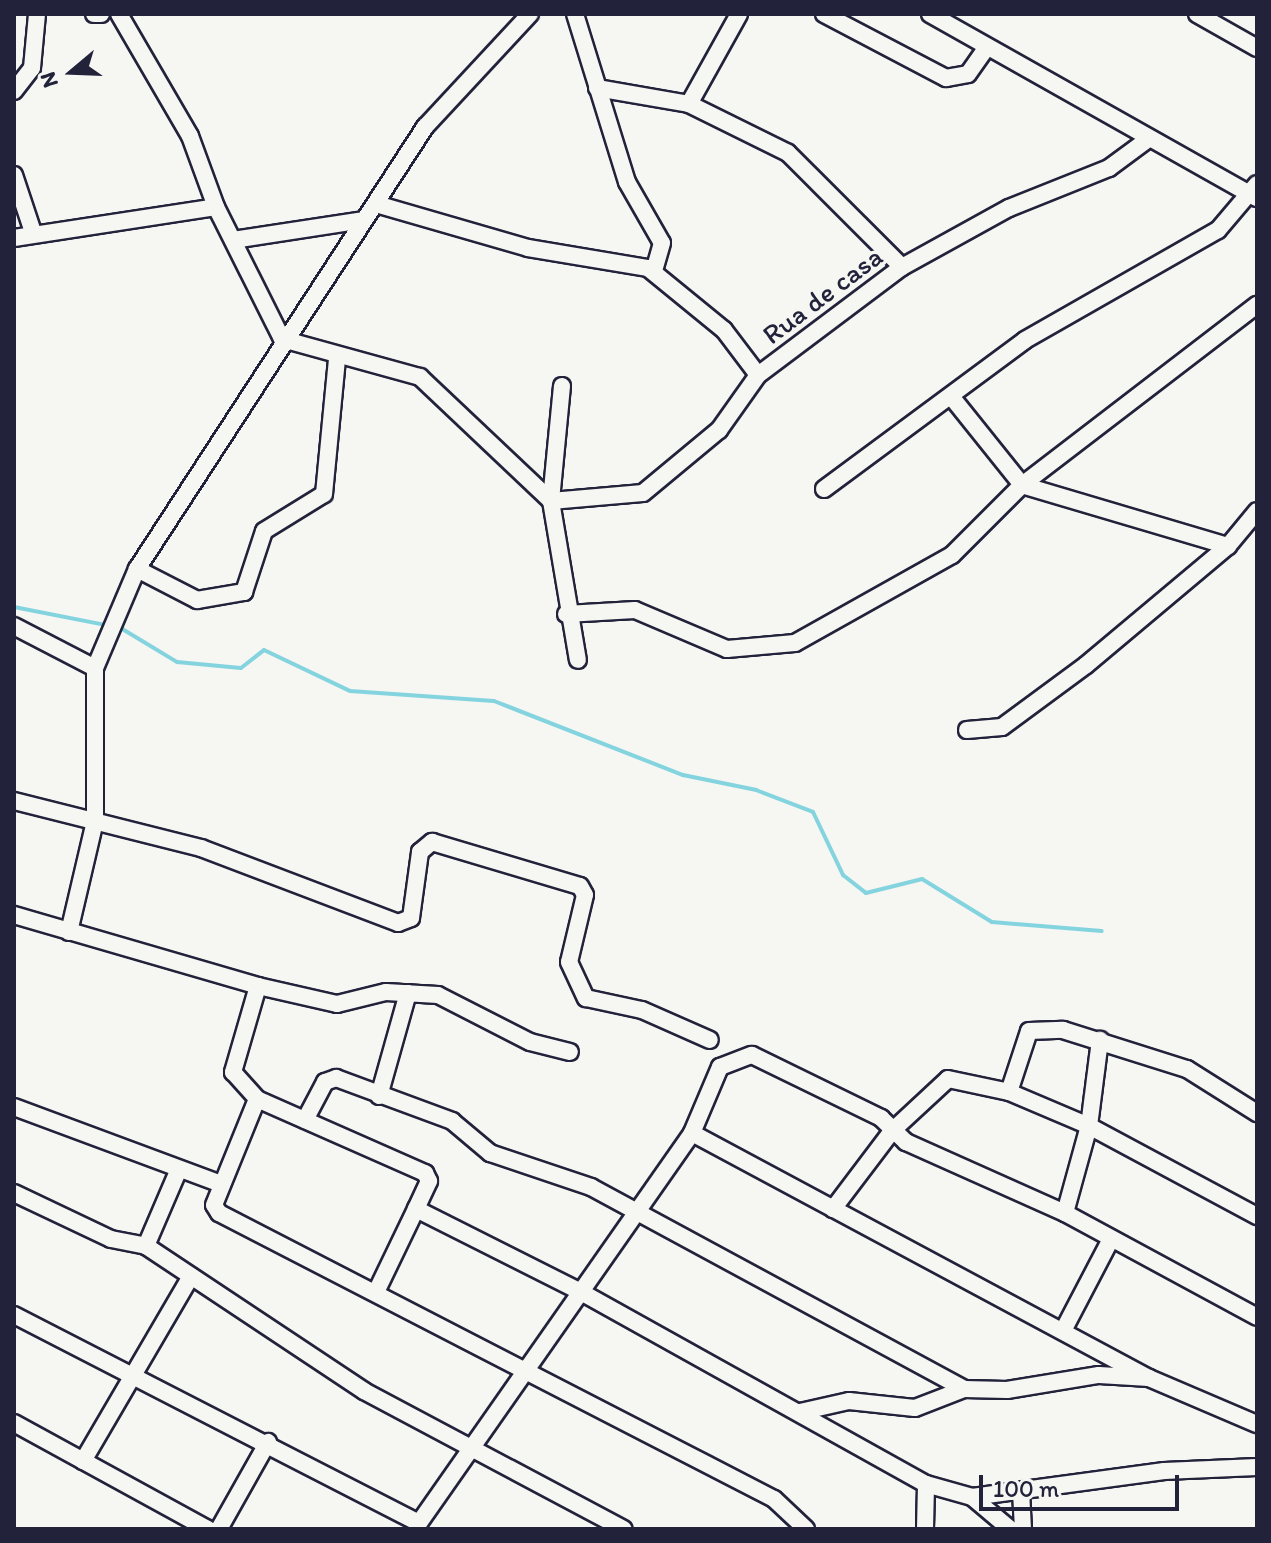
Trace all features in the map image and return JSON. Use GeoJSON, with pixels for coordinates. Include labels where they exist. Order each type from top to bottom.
{"type":"FeatureCollection","features":[{"type":"Feature","properties":{"kind":"street"},"geometry":{"type":"LineString","coordinates":[[14,91],[32,68],[37,14]]}},
{"type":"Feature","properties":{"kind":"street"},"geometry":{"type":"LineString","coordinates":[[94,14],[101,14]]}},
{"type":"Feature","properties":{"kind":"street"},"geometry":{"type":"LineString","coordinates":[[119,14],[190,136],[216,207],[282,339],[337,358],[420,377],[551,501]]}},
{"type":"Feature","properties":{"kind":"street"},"geometry":{"type":"LineString","coordinates":[[69,932],[95,821],[95,668],[137,569],[282,339],[376,204],[425,127],[530,14]]}},
{"type":"Feature","properties":{"kind":"street"},"geometry":{"type":"LineString","coordinates":[[575,14],[627,182],[662,243],[654,271]]}},
{"type":"Feature","properties":{"kind":"street"},"geometry":{"type":"LineString","coordinates":[[689,104],[739,14]]}},
{"type":"Feature","properties":{"kind":"street"},"geometry":{"type":"LineString","coordinates":[[824,14],[946,78],[968,74],[986,48]]}},
{"type":"Feature","properties":{"kind":"street"},"geometry":{"type":"LineString","coordinates":[[824,489],[954,400],[1025,340],[1218,230],[1255,192],[1147,140],[930,14]]}},
{"type":"Feature","properties":{"kind":"street"},"geometry":{"type":"LineString","coordinates":[[1197,14],[1257,48]]}},
{"type":"Feature","properties":{"kind":"street"},"geometry":{"type":"LineString","coordinates":[[597,88],[689,104],[806,167],[902,267]]}},
{"type":"Feature","properties":{"kind":"street","name":"Rua de casa"},"geometry":{"type":"LineString","coordinates":[[551,501],[643,493],[719,430],[758,375],[902,267],[1009,208],[1101,172],[1147,140]]}},
{"type":"Feature","properties":{"kind":"street"},"geometry":{"type":"LineString","coordinates":[[14,175],[33,232]]}},
{"type":"Feature","properties":{"kind":"street"},"geometry":{"type":"LineString","coordinates":[[376,204],[528,248],[654,271],[730,335],[758,375]]}},
{"type":"Feature","properties":{"kind":"street"},"geometry":{"type":"LineString","coordinates":[[14,238],[33,232],[216,207]]}},
{"type":"Feature","properties":{"kind":"street"},"geometry":{"type":"LineString","coordinates":[[233,240],[364,220]]}},
{"type":"Feature","properties":{"kind":"street"},"geometry":{"type":"LineString","coordinates":[[566,614],[635,610],[727,649],[795,643],[952,555],[1022,485],[1257,305]]}},
{"type":"Feature","properties":{"kind":"street"},"geometry":{"type":"LineString","coordinates":[[137,569],[197,600],[244,592],[264,531],[324,494],[337,358]]}},
{"type":"Feature","properties":{"kind":"street"},"geometry":{"type":"LineString","coordinates":[[562,386],[551,501],[566,614],[578,660]]}},
{"type":"Feature","properties":{"kind":"street"},"geometry":{"type":"LineString","coordinates":[[954,400],[1022,485],[1228,546]]}},
{"type":"Feature","properties":{"kind":"street"},"geometry":{"type":"LineString","coordinates":[[967,730],[991,730],[1020,715],[1228,546],[1257,511]]}},
{"type":"Feature","properties":{"kind":"street"},"geometry":{"type":"LineString","coordinates":[[14,626],[95,668]]}},
{"type":"Feature","properties":{"kind":"street"},"geometry":{"type":"LineString","coordinates":[[14,801],[201,848],[398,923],[411,918],[420,852],[432,842],[580,886],[585,895],[569,962],[586,998],[642,1010],[710,1040]]}},
{"type":"Feature","properties":{"kind":"street"},"geometry":{"type":"LineString","coordinates":[[14,915],[258,986],[337,1004],[370,993],[408,993],[448,998],[530,1042],[570,1052]]}},
{"type":"Feature","properties":{"kind":"street"},"geometry":{"type":"LineString","coordinates":[[258,986],[233,1072],[257,1099],[425,1173],[429,1181],[377,1290]]}},
{"type":"Feature","properties":{"kind":"street"},"geometry":{"type":"LineString","coordinates":[[379,1096],[408,993]]}},
{"type":"Feature","properties":{"kind":"street"},"geometry":{"type":"LineString","coordinates":[[1009,1092],[1029,1031],[1100,1040],[1187,1069],[1257,1113]]}},
{"type":"Feature","properties":{"kind":"street"},"geometry":{"type":"LineString","coordinates":[[1065,1213],[1089,1126],[1100,1040]]}},
{"type":"Feature","properties":{"kind":"street"},"geometry":{"type":"LineString","coordinates":[[14,1315],[268,1442],[422,1527],[579,1291],[692,1133],[720,1067],[752,1055],[881,1118],[892,1131],[1065,1213],[1257,1317]]}},
{"type":"Feature","properties":{"kind":"street"},"geometry":{"type":"LineString","coordinates":[[305,1120],[330,1078],[452,1121],[490,1153],[591,1187],[964,1389]]}},
{"type":"Feature","properties":{"kind":"street"},"geometry":{"type":"LineString","coordinates":[[833,1209],[892,1131],[941,1079],[1009,1092],[1089,1126],[1257,1216]]}},
{"type":"Feature","properties":{"kind":"street"},"geometry":{"type":"LineString","coordinates":[[257,1099],[221,1184],[219,1213],[377,1290],[774,1499],[806,1529]]}},
{"type":"Feature","properties":{"kind":"street"},"geometry":{"type":"LineString","coordinates":[[14,1107],[221,1184]]}},
{"type":"Feature","properties":{"kind":"street"},"geometry":{"type":"LineString","coordinates":[[692,1133],[1065,1327],[1149,1378],[1257,1424]]}},
{"type":"Feature","properties":{"kind":"street"},"geometry":{"type":"LineString","coordinates":[[146,1246],[179,1169]]}},
{"type":"Feature","properties":{"kind":"street"},"geometry":{"type":"LineString","coordinates":[[14,1193],[111,1239],[146,1246],[364,1391],[477,1445],[624,1529]]}},
{"type":"Feature","properties":{"kind":"street"},"geometry":{"type":"LineString","coordinates":[[416,1209],[579,1291],[926,1484],[972,1497],[1164,1471],[1257,1467]]}},
{"type":"Feature","properties":{"kind":"street"},"geometry":{"type":"LineString","coordinates":[[1065,1327],[1111,1239]]}},
{"type":"Feature","properties":{"kind":"street"},"geometry":{"type":"LineString","coordinates":[[83,1461],[137,1377],[191,1276]]}},
{"type":"Feature","properties":{"kind":"street"},"geometry":{"type":"LineString","coordinates":[[800,1412],[849,1401],[915,1408],[964,1389],[1007,1390],[1099,1375],[1149,1378]]}},
{"type":"Feature","properties":{"kind":"street"},"geometry":{"type":"LineString","coordinates":[[14,1423],[208,1529]]}},
{"type":"Feature","properties":{"kind":"street"},"geometry":{"type":"LineString","coordinates":[[219,1529],[268,1442]]}},
{"type":"Feature","properties":{"kind":"street"},"geometry":{"type":"LineString","coordinates":[[925,1529],[926,1484]]}},
{"type":"Feature","properties":{"kind":"street"},"geometry":{"type":"LineString","coordinates":[[1021,1491],[1023,1529]]}},
{"type":"Feature","properties":{"kind":"street"},"geometry":{"type":"LineString","coordinates":[[972,1497],[1010,1529]]}},
{"type":"Feature","properties":{"kind":"waterway"},"geometry":{"type":"LineString","coordinates":[[14,607],[106,625]]}},
{"type":"Feature","properties":{"kind":"waterway"},"geometry":{"type":"LineString","coordinates":[[119,627],[177,662],[241,668],[264,650],[350,691],[494,701],[683,775],[756,790],[813,812],[843,875],[866,893],[922,879],[992,922],[1102,931]]}}]}
